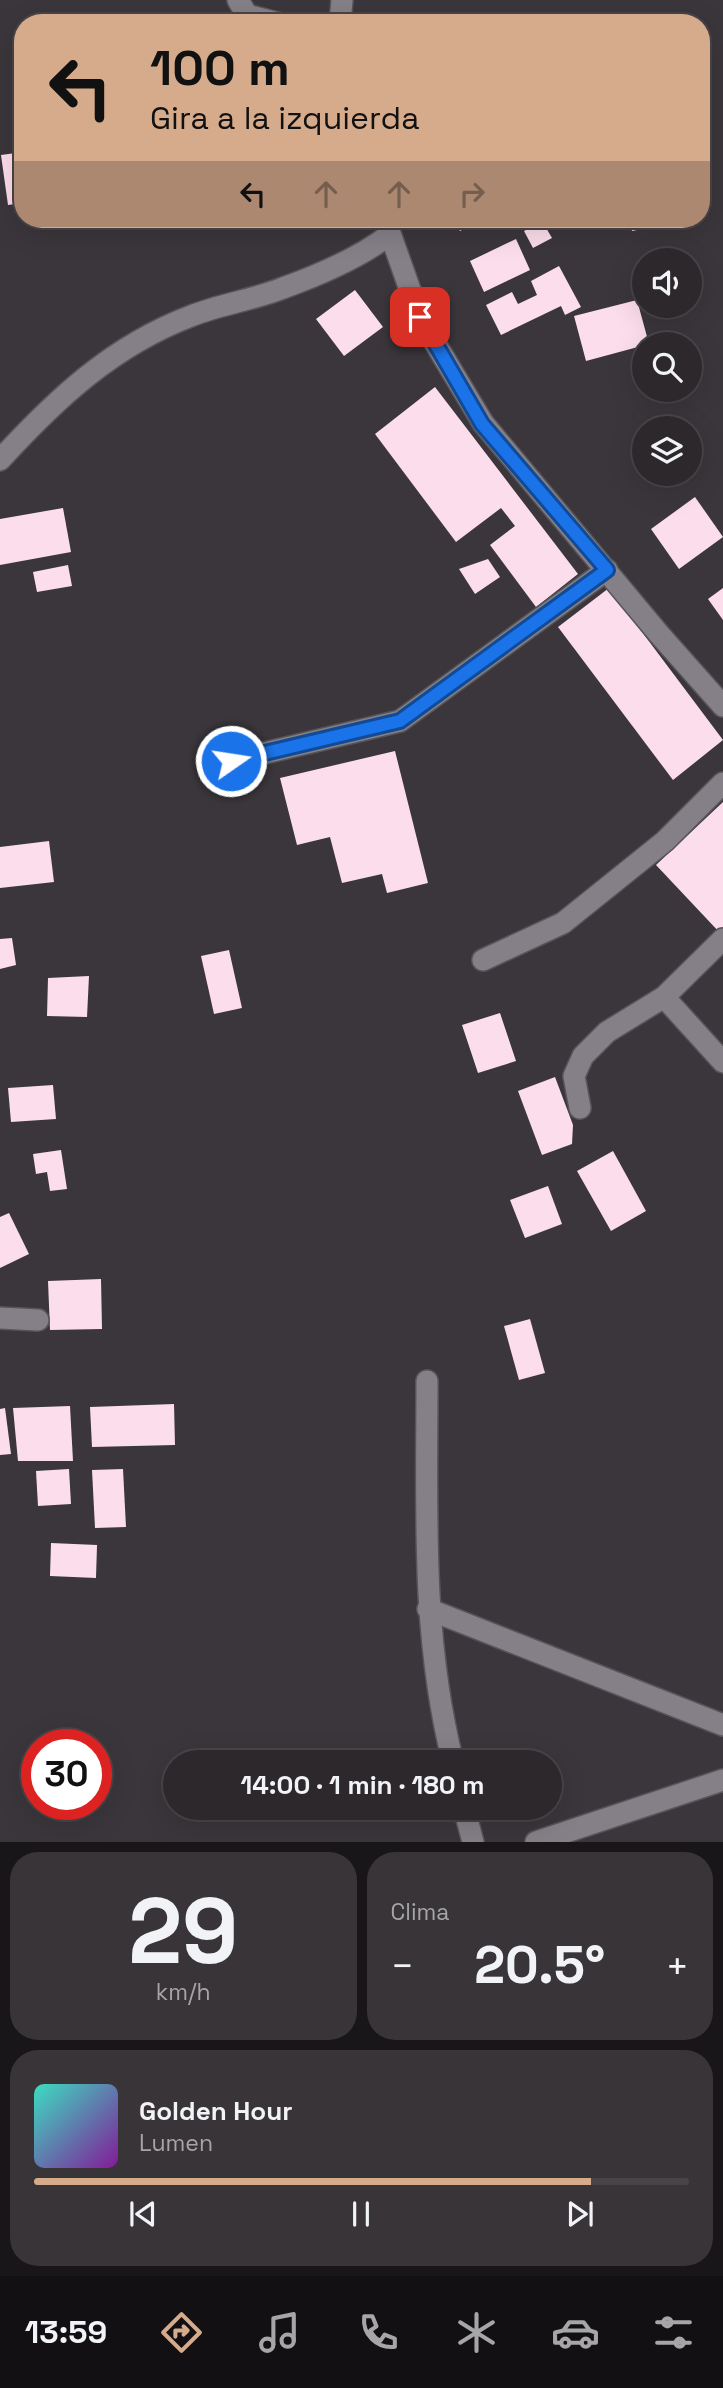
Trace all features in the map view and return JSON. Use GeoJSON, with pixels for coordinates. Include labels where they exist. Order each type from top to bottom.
{"type":"FeatureCollection","features":[{"type":"Feature","properties":{"kind":"street"},"geometry":{"type":"LineString","coordinates":[[0,460],[47,408],[116,353],[191,316],[283,289],[372,248],[386,228]]}},
{"type":"Feature","properties":{"kind":"street"},"geometry":{"type":"LineString","coordinates":[[387,228],[420,317],[482,424],[723,706]]}},
{"type":"Feature","properties":{"kind":"street"},"geometry":{"type":"LineString","coordinates":[[231,761],[400,721],[607,570]]}},
{"type":"Feature","properties":{"kind":"street"},"geometry":{"type":"LineString","coordinates":[[483,960],[563,923],[665,841],[723,783]]}},
{"type":"Feature","properties":{"kind":"street"},"geometry":{"type":"LineString","coordinates":[[580,1108],[574,1076],[583,1055],[607,1032],[664,997],[723,939]]}},
{"type":"Feature","properties":{"kind":"street"},"geometry":{"type":"LineString","coordinates":[[664,997],[723,1062]]}},
{"type":"Feature","properties":{"kind":"street"},"geometry":{"type":"LineString","coordinates":[[0,1318],[38,1320]]}},
{"type":"Feature","properties":{"kind":"street"},"geometry":{"type":"LineString","coordinates":[[427,1381],[428,1609],[443,1723],[450,1750]]}},
{"type":"Feature","properties":{"kind":"street"},"geometry":{"type":"LineString","coordinates":[[428,1609],[723,1726]]}},
{"type":"Feature","properties":{"kind":"street"},"geometry":{"type":"LineString","coordinates":[[536,1842],[723,1780]]}},
{"type":"Feature","properties":{"kind":"street"},"geometry":{"type":"LineString","coordinates":[[467,1820],[473,1842]]}},
{"type":"Feature","properties":{"kind":"building"},"geometry":{"type":"Polygon","coordinates":[[[14,153],[14,204],[8,205],[1,155],[14,153]]]}},
{"type":"Feature","properties":{"kind":"building"},"geometry":{"type":"Polygon","coordinates":[[[529,228],[546,228],[552,238],[533,248],[524,231],[529,228]]]}},
{"type":"Feature","properties":{"kind":"building"},"geometry":{"type":"Polygon","coordinates":[[[516,239],[530,270],[484,292],[470,261],[516,239]]]}},
{"type":"Feature","properties":{"kind":"building"},"geometry":{"type":"Polygon","coordinates":[[[559,266],[581,307],[565,315],[561,306],[501,335],[486,305],[512,292],[518,304],[537,295],[531,281],[559,266]]]}},
{"type":"Feature","properties":{"kind":"building"},"geometry":{"type":"Polygon","coordinates":[[[355,290],[383,327],[344,356],[316,319],[355,290]]]}},
{"type":"Feature","properties":{"kind":"building"},"geometry":{"type":"Polygon","coordinates":[[[632,301],[632,318],[642,318],[646,332],[632,332],[632,349],[586,361],[574,316],[632,301]]]}},
{"type":"Feature","properties":{"kind":"building"},"geometry":{"type":"Polygon","coordinates":[[[435,387],[578,574],[536,607],[490,545],[515,526],[501,508],[456,542],[375,434],[435,387]]]}},
{"type":"Feature","properties":{"kind":"building"},"geometry":{"type":"Polygon","coordinates":[[[695,497],[723,537],[679,569],[651,529],[695,497]]]}},
{"type":"Feature","properties":{"kind":"building"},"geometry":{"type":"Polygon","coordinates":[[[63,508],[71,552],[0,565],[0,519],[63,508]]]}},
{"type":"Feature","properties":{"kind":"building"},"geometry":{"type":"Polygon","coordinates":[[[488,559],[500,577],[475,594],[459,569],[488,559]]]}},
{"type":"Feature","properties":{"kind":"building"},"geometry":{"type":"Polygon","coordinates":[[[68,565],[72,586],[37,592],[33,572],[68,565]]]}},
{"type":"Feature","properties":{"kind":"building"},"geometry":{"type":"Polygon","coordinates":[[[609,588],[723,740],[673,780],[558,627],[609,588]]]}},
{"type":"Feature","properties":{"kind":"building"},"geometry":{"type":"Polygon","coordinates":[[[723,588],[723,620],[708,599],[723,588]]]}},
{"type":"Feature","properties":{"kind":"building"},"geometry":{"type":"Polygon","coordinates":[[[395,751],[428,883],[387,893],[382,874],[342,883],[330,837],[297,845],[280,778],[395,751]]]}},
{"type":"Feature","properties":{"kind":"building"},"geometry":{"type":"Polygon","coordinates":[[[723,802],[723,932],[721,934],[656,865],[723,802]]]}},
{"type":"Feature","properties":{"kind":"building"},"geometry":{"type":"Polygon","coordinates":[[[49,841],[54,882],[0,888],[0,847],[49,841]]]}},
{"type":"Feature","properties":{"kind":"building"},"geometry":{"type":"Polygon","coordinates":[[[12,938],[16,965],[0,969],[0,939],[12,938]]]}},
{"type":"Feature","properties":{"kind":"building"},"geometry":{"type":"Polygon","coordinates":[[[229,950],[242,1008],[214,1014],[201,956],[229,950]]]}},
{"type":"Feature","properties":{"kind":"building"},"geometry":{"type":"Polygon","coordinates":[[[89,976],[87,1017],[47,1016],[48,978],[89,976]]]}},
{"type":"Feature","properties":{"kind":"building"},"geometry":{"type":"Polygon","coordinates":[[[500,1013],[516,1061],[478,1073],[462,1025],[500,1013]]]}},
{"type":"Feature","properties":{"kind":"building"},"geometry":{"type":"Polygon","coordinates":[[[555,1077],[573,1125],[572,1144],[542,1155],[518,1091],[555,1077]]]}},
{"type":"Feature","properties":{"kind":"building"},"geometry":{"type":"Polygon","coordinates":[[[53,1085],[56,1119],[11,1122],[8,1088],[53,1085]]]}},
{"type":"Feature","properties":{"kind":"building"},"geometry":{"type":"Polygon","coordinates":[[[61,1150],[67,1189],[50,1191],[47,1172],[36,1174],[33,1154],[61,1150]]]}},
{"type":"Feature","properties":{"kind":"building"},"geometry":{"type":"Polygon","coordinates":[[[613,1151],[646,1211],[611,1231],[577,1171],[613,1151]]]}},
{"type":"Feature","properties":{"kind":"building"},"geometry":{"type":"Polygon","coordinates":[[[548,1186],[562,1224],[525,1238],[510,1200],[548,1186]]]}},
{"type":"Feature","properties":{"kind":"building"},"geometry":{"type":"Polygon","coordinates":[[[9,1213],[29,1254],[0,1268],[0,1217],[9,1213]]]}},
{"type":"Feature","properties":{"kind":"building"},"geometry":{"type":"Polygon","coordinates":[[[101,1279],[102,1329],[50,1330],[48,1281],[101,1279]]]}},
{"type":"Feature","properties":{"kind":"building"},"geometry":{"type":"Polygon","coordinates":[[[530,1319],[545,1373],[519,1380],[504,1326],[530,1319]]]}},
{"type":"Feature","properties":{"kind":"building"},"geometry":{"type":"Polygon","coordinates":[[[174,1404],[175,1445],[92,1447],[90,1407],[174,1404]]]}},
{"type":"Feature","properties":{"kind":"building"},"geometry":{"type":"Polygon","coordinates":[[[70,1406],[73,1461],[18,1461],[13,1408],[70,1406]]]}},
{"type":"Feature","properties":{"kind":"building"},"geometry":{"type":"Polygon","coordinates":[[[5,1408],[11,1454],[0,1455],[0,1409],[5,1408]]]}},
{"type":"Feature","properties":{"kind":"building"},"geometry":{"type":"Polygon","coordinates":[[[69,1469],[71,1504],[38,1506],[36,1471],[69,1469]]]}},
{"type":"Feature","properties":{"kind":"building"},"geometry":{"type":"Polygon","coordinates":[[[123,1469],[126,1527],[95,1528],[92,1470],[123,1469]]]}},
{"type":"Feature","properties":{"kind":"building"},"geometry":{"type":"Polygon","coordinates":[[[51,1543],[97,1545],[96,1578],[50,1576],[51,1543]]]}},
{"type":"Feature","properties":{"kind":"route"},"geometry":{"type":"LineString","coordinates":[[231,761],[400,721],[607,570],[482,424],[420,317]]}}]}
